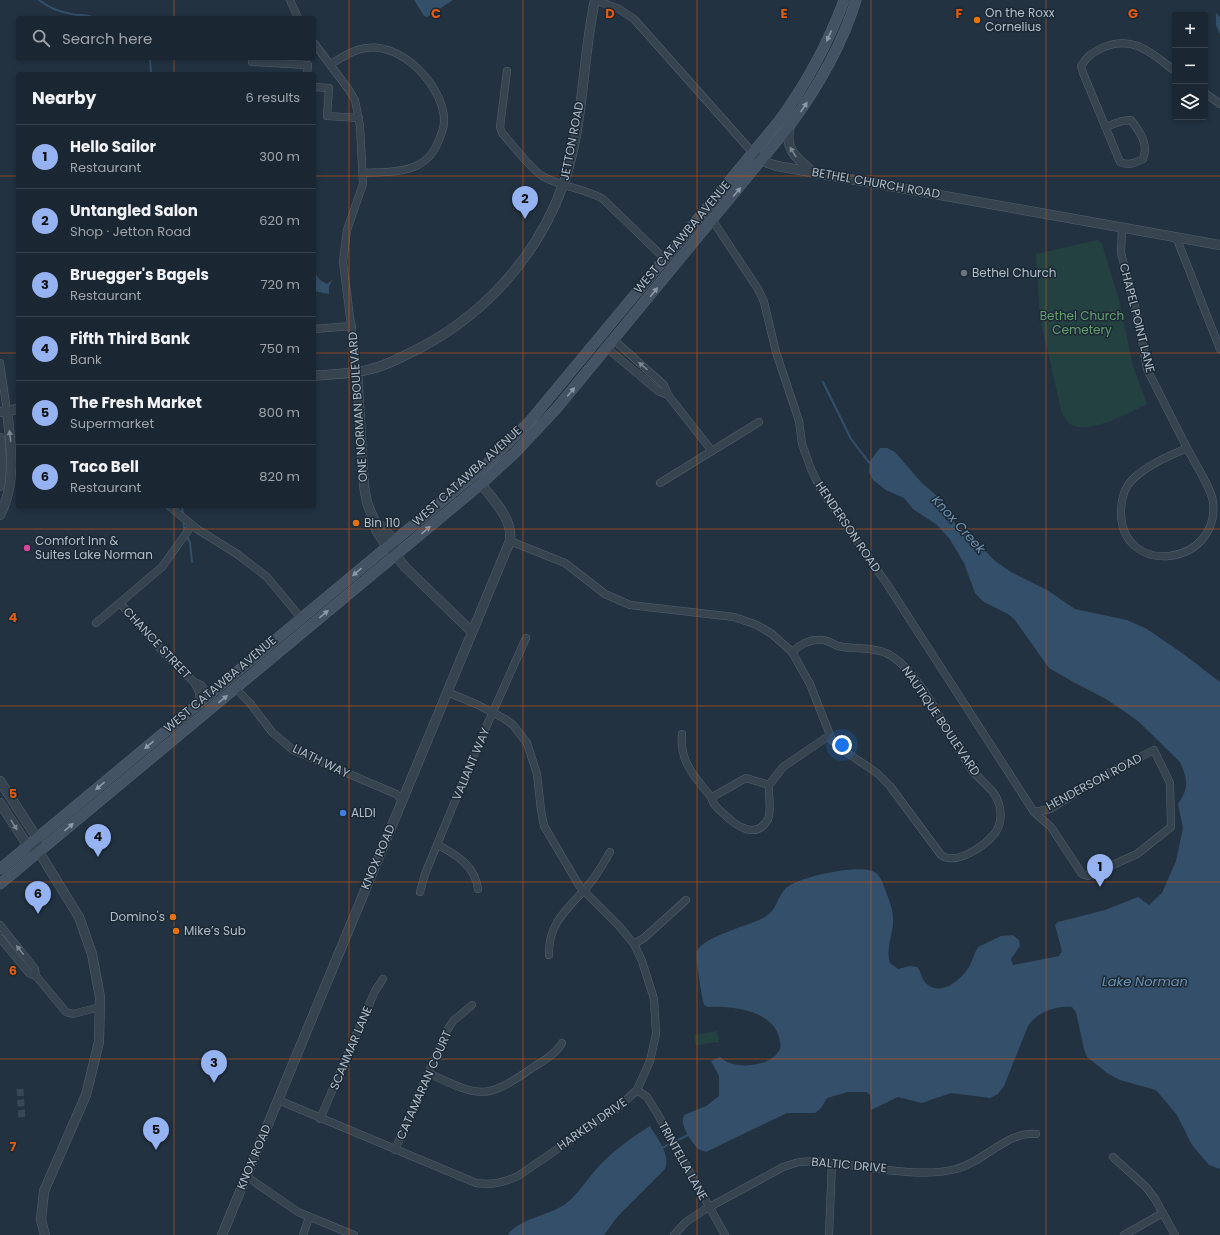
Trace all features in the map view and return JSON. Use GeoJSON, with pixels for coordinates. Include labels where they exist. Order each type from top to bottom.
{"type":"FeatureCollection","features":[{"type":"Feature","properties":{"kind":"main road","name":"WEST CATAWBA AVENUE"},"geometry":{"type":"LineString","coordinates":[[0,869],[487,464],[530,421],[753,153],[801,89],[826,44],[844,0]]}},
{"type":"Feature","properties":{"kind":"main road","name":"WEST CATAWBA AVENUE"},"geometry":{"type":"LineString","coordinates":[[0,884],[481,484],[515,453],[552,414],[713,221],[790,125],[805,104],[830,62],[854,2]]}},
{"type":"Feature","properties":{"kind":"main road"},"geometry":{"type":"LineString","coordinates":[[610,344],[605,344],[607,339],[638,300],[644,285]]}},
{"type":"Feature","properties":{"kind":"main road"},"geometry":{"type":"LineString","coordinates":[[515,453],[524,437],[556,400],[558,395],[555,392]]}},
{"type":"Feature","properties":{"kind":"main road"},"geometry":{"type":"LineString","coordinates":[[235,688],[234,681],[273,648],[286,631]]}},
{"type":"Feature","properties":{"kind":"main road"},"geometry":{"type":"LineString","coordinates":[[165,747],[172,734],[209,702],[209,695]]}},
{"type":"Feature","properties":{"kind":"street"},"geometry":{"type":"LineString","coordinates":[[290,0],[297,16]]}},
{"type":"Feature","properties":{"kind":"street","name":"BETHEL CHURCH ROAD"},"geometry":{"type":"LineString","coordinates":[[595,0],[619,9],[634,19],[753,153],[763,160],[777,166],[1220,245]]}},
{"type":"Feature","properties":{"kind":"street","name":"JETTON ROAD"},"geometry":{"type":"LineString","coordinates":[[316,376],[357,372],[383,365],[423,347],[453,328],[488,299],[516,270],[543,230],[564,185],[576,130],[595,0]]}},
{"type":"Feature","properties":{"kind":"street"},"geometry":{"type":"LineString","coordinates":[[1105,127],[1122,121],[1132,120],[1140,132],[1146,146],[1143,159],[1136,163],[1125,164],[1120,162],[1105,127],[1081,66],[1087,56],[1113,44],[1125,42],[1142,48],[1172,69]]}},
{"type":"Feature","properties":{"kind":"street","name":"ONE NORMAN BOULEVARD"},"geometry":{"type":"LineString","coordinates":[[316,46],[331,64],[349,90],[354,100],[359,118],[364,173],[361,193],[347,230],[343,262],[357,372],[364,486],[367,504],[375,522],[376,530],[390,544],[405,566],[472,632]]}},
{"type":"Feature","properties":{"kind":"street"},"geometry":{"type":"LineString","coordinates":[[331,64],[353,51],[360,49],[373,47],[387,49],[404,56],[420,71],[433,89],[442,107],[444,124],[442,133],[437,146],[425,161],[408,169],[364,173]]}},
{"type":"Feature","properties":{"kind":"street"},"geometry":{"type":"LineString","coordinates":[[252,62],[309,61],[307,72]]}},
{"type":"Feature","properties":{"kind":"street"},"geometry":{"type":"LineString","coordinates":[[507,71],[500,127],[502,133],[541,175],[564,185],[592,193],[603,199],[665,259]]}},
{"type":"Feature","properties":{"kind":"street"},"geometry":{"type":"LineString","coordinates":[[316,87],[329,88],[326,116],[359,118]]}},
{"type":"Feature","properties":{"kind":"street"},"geometry":{"type":"LineString","coordinates":[[1208,95],[1220,104]]}},
{"type":"Feature","properties":{"kind":"street"},"geometry":{"type":"LineString","coordinates":[[790,125],[788,138],[790,148],[796,158],[814,172]]}},
{"type":"Feature","properties":{"kind":"street","name":"HENDERSON ROAD"},"geometry":{"type":"LineString","coordinates":[[713,221],[758,290],[764,302],[776,352],[799,420],[802,444],[811,469],[821,490],[887,584],[1034,812],[1051,827],[1082,874],[1088,876],[1137,854],[1171,827],[1170,783],[1154,750],[1110,772],[1050,809],[1034,812]]}},
{"type":"Feature","properties":{"kind":"street","name":"CHAPEL POINT LANE"},"geometry":{"type":"LineString","coordinates":[[1122,228],[1121,254],[1138,318],[1147,368],[1187,448],[1213,502],[1212,525],[1203,541],[1191,551],[1171,558],[1154,556],[1139,548],[1128,536],[1121,515],[1124,495],[1134,478],[1145,469],[1187,448]]}},
{"type":"Feature","properties":{"kind":"street"},"geometry":{"type":"LineString","coordinates":[[1176,237],[1220,349]]}},
{"type":"Feature","properties":{"kind":"street"},"geometry":{"type":"LineString","coordinates":[[316,329],[352,326]]}},
{"type":"Feature","properties":{"kind":"street"},"geometry":{"type":"LineString","coordinates":[[610,344],[658,392],[668,395]]}},
{"type":"Feature","properties":{"kind":"street"},"geometry":{"type":"LineString","coordinates":[[610,344],[664,385],[668,395],[712,451]]}},
{"type":"Feature","properties":{"kind":"street"},"geometry":{"type":"LineString","coordinates":[[0,363],[3,411],[12,454],[12,474],[8,495],[0,515]]}},
{"type":"Feature","properties":{"kind":"street"},"geometry":{"type":"LineString","coordinates":[[3,411],[16,410]]}},
{"type":"Feature","properties":{"kind":"street"},"geometry":{"type":"LineString","coordinates":[[660,483],[759,422]]}},
{"type":"Feature","properties":{"kind":"street"},"geometry":{"type":"LineString","coordinates":[[0,438],[2,464],[0,486]]}},
{"type":"Feature","properties":{"kind":"street"},"geometry":{"type":"LineString","coordinates":[[481,484],[506,518],[511,533],[510,541]]}},
{"type":"Feature","properties":{"kind":"street"},"geometry":{"type":"LineString","coordinates":[[171,508],[192,525],[237,554],[267,577],[301,618]]}},
{"type":"Feature","properties":{"kind":"street"},"geometry":{"type":"LineString","coordinates":[[96,623],[162,567],[192,525]]}},
{"type":"Feature","properties":{"kind":"street","name":"KNOX ROAD"},"geometry":{"type":"LineString","coordinates":[[222,1235],[510,541]]}},
{"type":"Feature","properties":{"kind":"street","name":"NAUTIQUE BOULEVARD"},"geometry":{"type":"LineString","coordinates":[[510,541],[565,563],[605,594],[630,606],[713,614],[745,620],[772,634],[792,652],[810,684],[830,735],[843,750],[877,774],[890,786],[935,849],[945,858],[957,858],[963,856],[995,833],[1001,820],[999,803],[994,794],[972,769],[949,729],[902,662],[882,652],[838,646],[821,640],[807,641],[792,652]]}},
{"type":"Feature","properties":{"kind":"street","name":"CHANCE STREET"},"geometry":{"type":"LineString","coordinates":[[120,603],[165,654],[194,682],[199,692],[200,702]]}},
{"type":"Feature","properties":{"kind":"street","name":"VALIANT WAY"},"geometry":{"type":"LineString","coordinates":[[420,892],[425,874],[526,638]]}},
{"type":"Feature","properties":{"kind":"street","name":"CHANCE STREET"},"geometry":{"type":"LineString","coordinates":[[194,682],[201,685],[209,695]]}},
{"type":"Feature","properties":{"kind":"street","name":"LIATH WAY"},"geometry":{"type":"LineString","coordinates":[[235,688],[250,703],[272,732],[293,750],[396,794],[402,800]]}},
{"type":"Feature","properties":{"kind":"street","name":"HARKEN DRIVE"},"geometry":{"type":"LineString","coordinates":[[278,1100],[476,1184],[492,1185],[518,1176],[616,1109],[637,1090],[650,1061],[656,1026],[651,986],[642,961],[634,944],[615,921],[583,891],[571,874],[544,826],[537,774],[527,743],[513,725],[493,713],[448,692]]}},
{"type":"Feature","properties":{"kind":"street"},"geometry":{"type":"LineString","coordinates":[[682,734],[681,748],[686,763],[698,782],[712,798],[714,805],[734,824],[747,830],[757,829],[768,819],[769,785],[783,767],[830,735]]}},
{"type":"Feature","properties":{"kind":"street"},"geometry":{"type":"LineString","coordinates":[[712,798],[742,779],[751,779],[769,785]]}},
{"type":"Feature","properties":{"kind":"street"},"geometry":{"type":"LineString","coordinates":[[0,780],[37,838],[39,852],[82,924],[94,964],[100,1007],[99,1042],[86,1095],[44,1191],[41,1220],[45,1235]]}},
{"type":"Feature","properties":{"kind":"street"},"geometry":{"type":"LineString","coordinates":[[0,803],[28,846],[39,852]]}},
{"type":"Feature","properties":{"kind":"street"},"geometry":{"type":"LineString","coordinates":[[438,845],[465,862],[474,874],[478,889]]}},
{"type":"Feature","properties":{"kind":"street"},"geometry":{"type":"LineString","coordinates":[[549,955],[549,941],[552,929],[560,916],[596,877],[610,852]]}},
{"type":"Feature","properties":{"kind":"street"},"geometry":{"type":"LineString","coordinates":[[634,944],[644,938],[686,900]]}},
{"type":"Feature","properties":{"kind":"street"},"geometry":{"type":"LineString","coordinates":[[0,925],[35,969],[36,976]]}},
{"type":"Feature","properties":{"kind":"street"},"geometry":{"type":"LineString","coordinates":[[0,938],[29,973],[36,976],[66,1012],[73,1014],[100,1007]]}},
{"type":"Feature","properties":{"kind":"street","name":"SCANMAR LANE"},"geometry":{"type":"LineString","coordinates":[[320,1119],[375,991],[383,978]]}},
{"type":"Feature","properties":{"kind":"street","name":"CATAMARAN COURT"},"geometry":{"type":"LineString","coordinates":[[395,1150],[449,1027],[472,1005]]}},
{"type":"Feature","properties":{"kind":"street"},"geometry":{"type":"LineString","coordinates":[[428,1073],[468,1091],[488,1092],[511,1082],[555,1052],[562,1043]]}},
{"type":"Feature","properties":{"kind":"street","name":"TRINTELLA LANE"},"geometry":{"type":"LineString","coordinates":[[637,1090],[647,1097],[657,1113],[725,1235]]}},
{"type":"Feature","properties":{"kind":"street","name":"BALTIC DRIVE"},"geometry":{"type":"LineString","coordinates":[[674,1235],[692,1217],[791,1164],[808,1160],[916,1172],[943,1172],[969,1165],[1012,1138],[1025,1134],[1036,1134]]}},
{"type":"Feature","properties":{"kind":"street"},"geometry":{"type":"LineString","coordinates":[[1113,1157],[1146,1187],[1175,1235]]}},
{"type":"Feature","properties":{"kind":"street"},"geometry":{"type":"LineString","coordinates":[[829,1235],[832,1162]]}},
{"type":"Feature","properties":{"kind":"street"},"geometry":{"type":"LineString","coordinates":[[246,1176],[257,1182],[292,1208],[309,1217],[354,1235]]}},
{"type":"Feature","properties":{"kind":"street"},"geometry":{"type":"LineString","coordinates":[[1124,1235],[1163,1213]]}},
{"type":"Feature","properties":{"kind":"street"},"geometry":{"type":"LineString","coordinates":[[303,1235],[309,1217]]}},
{"type":"Feature","properties":{"kind":"green space","name":"Bethel Church Cemetery"},"geometry":{"type":"Polygon","coordinates":[[[1098,240],[1102,244],[1119,300],[1133,366],[1147,404],[1109,422],[1087,427],[1078,427],[1070,424],[1062,414],[1040,318],[1036,254],[1098,240]]]}},
{"type":"Feature","properties":{"kind":"green space"},"geometry":{"type":"Polygon","coordinates":[[[717,1031],[719,1042],[696,1045],[694,1035],[717,1031]]]}},
{"type":"Feature","properties":{"kind":"water"},"geometry":{"type":"Polygon","coordinates":[[[414,0],[453,0],[427,17],[424,16],[414,0]]]}},
{"type":"Feature","properties":{"kind":"water"},"geometry":{"type":"Polygon","coordinates":[[[1216,13],[1220,17],[1220,35],[1216,25],[1216,13]]]}},
{"type":"Feature","properties":{"kind":"water"},"geometry":{"type":"Polygon","coordinates":[[[316,275],[320,280],[327,284],[332,280],[329,287],[329,294],[316,291],[316,275]]]}},
{"type":"Feature","properties":{"kind":"water","name":"Lake Norman"},"geometry":{"type":"Polygon","coordinates":[[[880,448],[887,448],[895,452],[921,482],[938,497],[958,528],[976,541],[995,561],[1011,572],[1047,590],[1075,609],[1127,620],[1147,629],[1220,682],[1220,1169],[1209,1165],[1192,1145],[1177,1115],[1156,1090],[1120,1080],[1107,1073],[1087,1057],[1076,1012],[1072,1007],[1060,1007],[1047,1010],[1032,1021],[1028,1026],[1004,1086],[998,1094],[990,1098],[951,1093],[922,1103],[898,1097],[871,1110],[870,1095],[867,1092],[848,1092],[827,1098],[821,1108],[815,1113],[787,1113],[706,1152],[698,1149],[686,1133],[683,1123],[684,1115],[706,1106],[719,1096],[719,1076],[711,1061],[720,1057],[727,1062],[736,1065],[757,1064],[771,1059],[780,1049],[779,1037],[775,1028],[760,1015],[728,1007],[708,1007],[704,1005],[700,986],[697,951],[709,940],[765,917],[775,907],[786,888],[793,884],[803,879],[845,870],[869,870],[876,873],[883,883],[893,914],[893,924],[888,952],[890,963],[898,969],[910,966],[917,967],[928,985],[939,989],[951,985],[966,972],[978,947],[1001,936],[1013,935],[1019,940],[1020,946],[1011,959],[1013,965],[1059,956],[1062,951],[1055,925],[1058,922],[1105,910],[1138,897],[1149,905],[1162,893],[1176,861],[1183,828],[1178,804],[1186,788],[1185,774],[1180,762],[1138,721],[1106,699],[1049,668],[1014,619],[1008,614],[984,602],[975,593],[964,563],[949,538],[937,525],[913,509],[904,498],[886,490],[873,480],[869,472],[870,461],[880,448]]]}},
{"type":"Feature","properties":{"kind":"water"},"geometry":{"type":"Polygon","coordinates":[[[650,1126],[665,1152],[665,1169],[618,1216],[604,1235],[508,1235],[518,1225],[558,1209],[564,1205],[579,1191],[599,1166],[629,1140],[650,1126]]]}},
{"type":"Feature","properties":{"kind":"waterway"},"geometry":{"type":"LineString","coordinates":[[39,0],[58,11],[75,15],[89,16]]}},
{"type":"Feature","properties":{"kind":"waterway"},"geometry":{"type":"LineString","coordinates":[[150,60],[151,72]]}},
{"type":"Feature","properties":{"kind":"waterway","name":"Knox Creek"},"geometry":{"type":"LineString","coordinates":[[823,382],[851,439],[871,465]]}},
{"type":"Feature","properties":{"kind":"waterway"},"geometry":{"type":"LineString","coordinates":[[182,508],[183,514]]}},
{"type":"Feature","properties":{"kind":"waterway"},"geometry":{"type":"LineString","coordinates":[[183,521],[185,532]]}},
{"type":"Feature","properties":{"kind":"waterway"},"geometry":{"type":"LineString","coordinates":[[187,536],[190,543],[192,562]]}},
{"type":"Feature","properties":{"kind":"waterway"},"geometry":{"type":"LineString","coordinates":[[660,1149],[690,1134]]}},
{"type":"Feature","properties":{"kind":"tunnel"},"geometry":{"type":"LineString","coordinates":[[20,1089],[22,1119]]}},
{"type":"Feature","properties":{"kind":"place","name":"On the Roxx Cornelius"},"geometry":{"type":"Point","coordinates":[977,20]}},
{"type":"Feature","properties":{"kind":"place","name":"Untangled Salon"},"geometry":{"type":"Point","coordinates":[525,219]}},
{"type":"Feature","properties":{"kind":"place","name":"Bethel Church"},"geometry":{"type":"Point","coordinates":[964,273]}},
{"type":"Feature","properties":{"kind":"place","name":"Bin 110"},"geometry":{"type":"Point","coordinates":[356,523]}},
{"type":"Feature","properties":{"kind":"place","name":"Comfort Inn & Suites Lake Norman"},"geometry":{"type":"Point","coordinates":[27,548]}},
{"type":"Feature","properties":{"kind":"place","name":"ALDI"},"geometry":{"type":"Point","coordinates":[343,813]}},
{"type":"Feature","properties":{"kind":"place","name":"Fifth Third Bank"},"geometry":{"type":"Point","coordinates":[98,857]}},
{"type":"Feature","properties":{"kind":"place","name":"Hello Sailor"},"geometry":{"type":"Point","coordinates":[1100,887]}},
{"type":"Feature","properties":{"kind":"place","name":"Taco Bell"},"geometry":{"type":"Point","coordinates":[38,914]}},
{"type":"Feature","properties":{"kind":"place","name":"Domino's"},"geometry":{"type":"Point","coordinates":[173,917]}},
{"type":"Feature","properties":{"kind":"place","name":"Mike’s Sub"},"geometry":{"type":"Point","coordinates":[176,931]}},
{"type":"Feature","properties":{"kind":"place","name":"Bruegger's Bagels"},"geometry":{"type":"Point","coordinates":[214,1083]}},
{"type":"Feature","properties":{"kind":"place","name":"The Fresh Market"},"geometry":{"type":"Point","coordinates":[156,1150]}}]}
